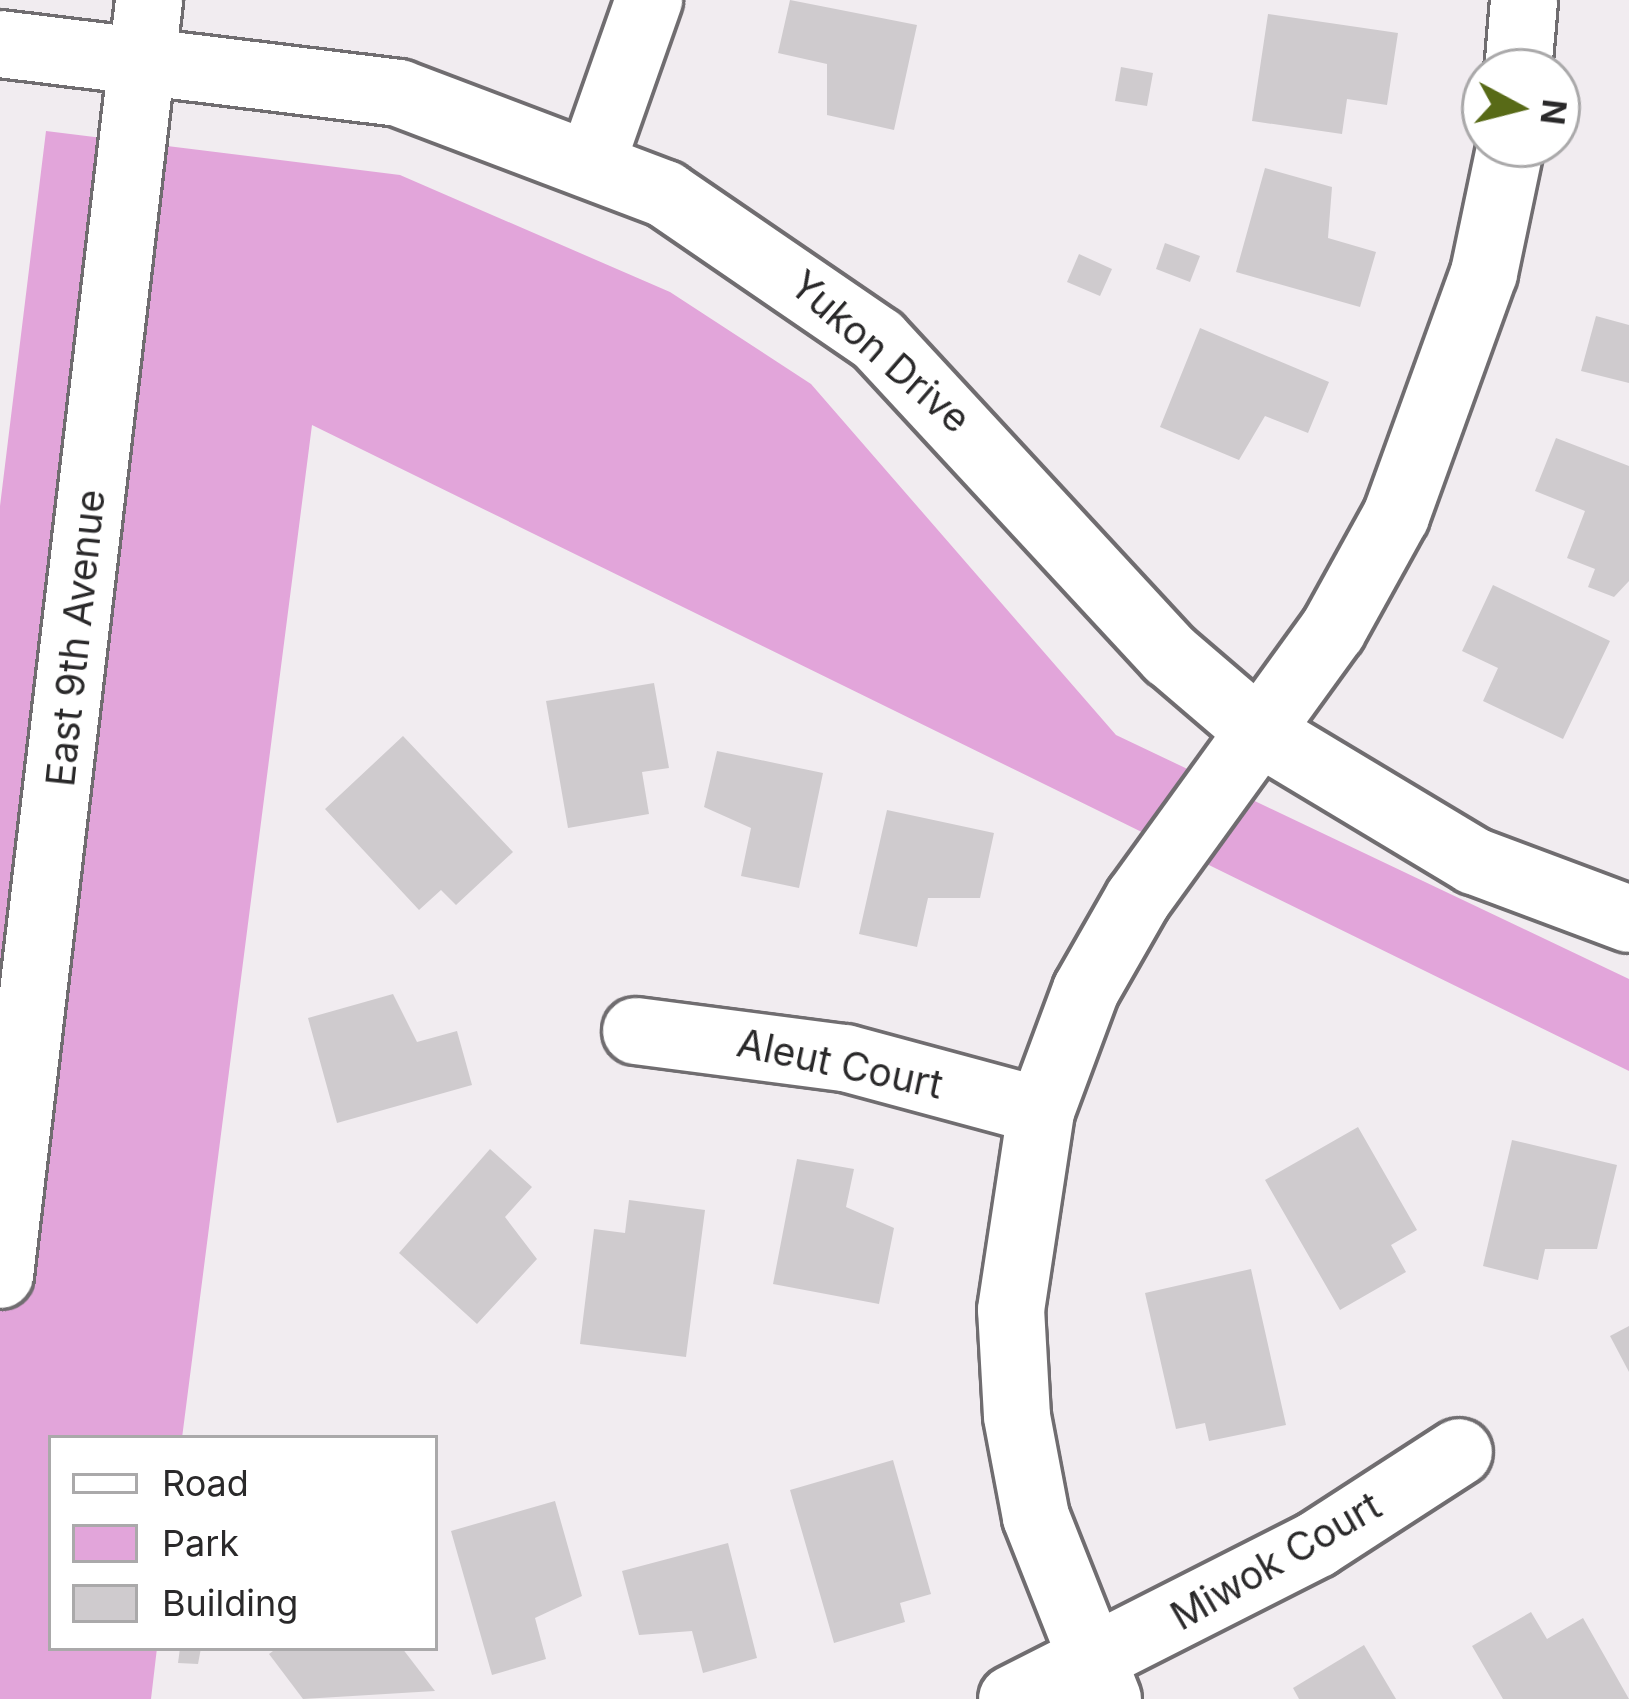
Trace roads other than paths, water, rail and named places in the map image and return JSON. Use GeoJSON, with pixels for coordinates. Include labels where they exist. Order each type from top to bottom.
{"type":"FeatureCollection","features":[{"type":"Feature","properties":{"kind":"street"},"geometry":{"type":"LineString","coordinates":[[593,159],[649,0]]}},
{"type":"Feature","properties":{"kind":"street"},"geometry":{"type":"LineString","coordinates":[[1520,48],[1524,0]]}},
{"type":"Feature","properties":{"kind":"street","name":"Yukon Drive"},"geometry":{"type":"LineString","coordinates":[[0,44],[145,30],[399,93],[593,159],[779,263],[878,340],[1170,655],[1262,733],[1474,861],[1629,919]]}},
{"type":"Feature","properties":{"kind":"street","name":"East 9th Avenue"},"geometry":{"type":"LineString","coordinates":[[0,1275],[145,30]]}},
{"type":"Feature","properties":{"kind":"street"},"geometry":{"type":"LineString","coordinates":[[1099,1681],[1036,1517],[1017,1416],[1012,1289],[1041,1111],[1086,990],[1138,899],[1333,630],[1413,476],[1484,274],[1505,168]]}},
{"type":"Feature","properties":{"kind":"street","name":"Aleut Court"},"geometry":{"type":"LineString","coordinates":[[636,1031],[845,1058],[1041,1111]]}},
{"type":"Feature","properties":{"kind":"street","name":"Miwok Court"},"geometry":{"type":"LineString","coordinates":[[1012,1699],[1099,1681],[1459,1452]]}}]}
